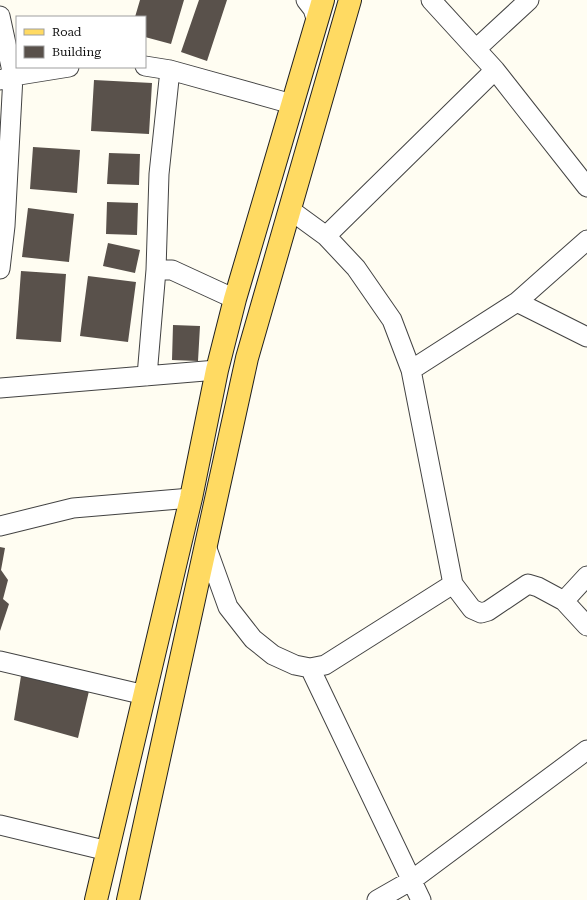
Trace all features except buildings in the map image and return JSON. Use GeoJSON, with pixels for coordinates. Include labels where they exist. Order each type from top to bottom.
{"type":"FeatureCollection","features":[{"type":"Feature","properties":{"kind":"main road"},"geometry":{"type":"LineString","coordinates":[[96,900],[191,498],[217,370],[235,299],[323,0]]}},
{"type":"Feature","properties":{"kind":"main road"},"geometry":{"type":"LineString","coordinates":[[128,900],[247,358],[350,0]]}},
{"type":"Feature","properties":{"kind":"street"},"geometry":{"type":"LineString","coordinates":[[306,0],[313,9],[317,22]]}},
{"type":"Feature","properties":{"kind":"street"},"geometry":{"type":"LineString","coordinates":[[431,0],[495,70],[587,187]]}},
{"type":"Feature","properties":{"kind":"street"},"geometry":{"type":"LineString","coordinates":[[476,49],[529,0]]}},
{"type":"Feature","properties":{"kind":"street"},"geometry":{"type":"LineString","coordinates":[[0,16],[6,78],[3,226],[0,269]]}},
{"type":"Feature","properties":{"kind":"street"},"geometry":{"type":"LineString","coordinates":[[146,66],[170,70],[292,104]]}},
{"type":"Feature","properties":{"kind":"street"},"geometry":{"type":"LineString","coordinates":[[6,78],[64,68]]}},
{"type":"Feature","properties":{"kind":"street"},"geometry":{"type":"LineString","coordinates":[[147,376],[156,270],[160,174],[170,70]]}},
{"type":"Feature","properties":{"kind":"street"},"geometry":{"type":"LineString","coordinates":[[326,236],[495,70]]}},
{"type":"Feature","properties":{"kind":"street"},"geometry":{"type":"LineString","coordinates":[[289,210],[326,236],[356,268],[392,320],[411,370],[453,584],[472,609],[480,613],[488,611],[528,584],[538,587],[564,601],[587,626]]}},
{"type":"Feature","properties":{"kind":"street"},"geometry":{"type":"LineString","coordinates":[[411,370],[517,302],[587,240]]}},
{"type":"Feature","properties":{"kind":"street"},"geometry":{"type":"LineString","coordinates":[[156,270],[172,270],[235,299]]}},
{"type":"Feature","properties":{"kind":"street"},"geometry":{"type":"LineString","coordinates":[[517,302],[587,336]]}},
{"type":"Feature","properties":{"kind":"street"},"geometry":{"type":"LineString","coordinates":[[0,388],[217,370]]}},
{"type":"Feature","properties":{"kind":"street"},"geometry":{"type":"LineString","coordinates":[[0,526],[73,508],[191,498]]}},
{"type":"Feature","properties":{"kind":"street"},"geometry":{"type":"LineString","coordinates":[[206,546],[228,607],[253,639],[273,655],[295,665],[310,668],[325,665],[453,584]]}},
{"type":"Feature","properties":{"kind":"street"},"geometry":{"type":"LineString","coordinates":[[564,601],[587,576]]}},
{"type":"Feature","properties":{"kind":"street"},"geometry":{"type":"LineString","coordinates":[[0,661],[145,696]]}},
{"type":"Feature","properties":{"kind":"street"},"geometry":{"type":"LineString","coordinates":[[310,668],[421,900]]}},
{"type":"Feature","properties":{"kind":"street"},"geometry":{"type":"LineString","coordinates":[[378,900],[412,880],[587,750]]}},
{"type":"Feature","properties":{"kind":"street"},"geometry":{"type":"LineString","coordinates":[[0,825],[108,851]]}}]}
